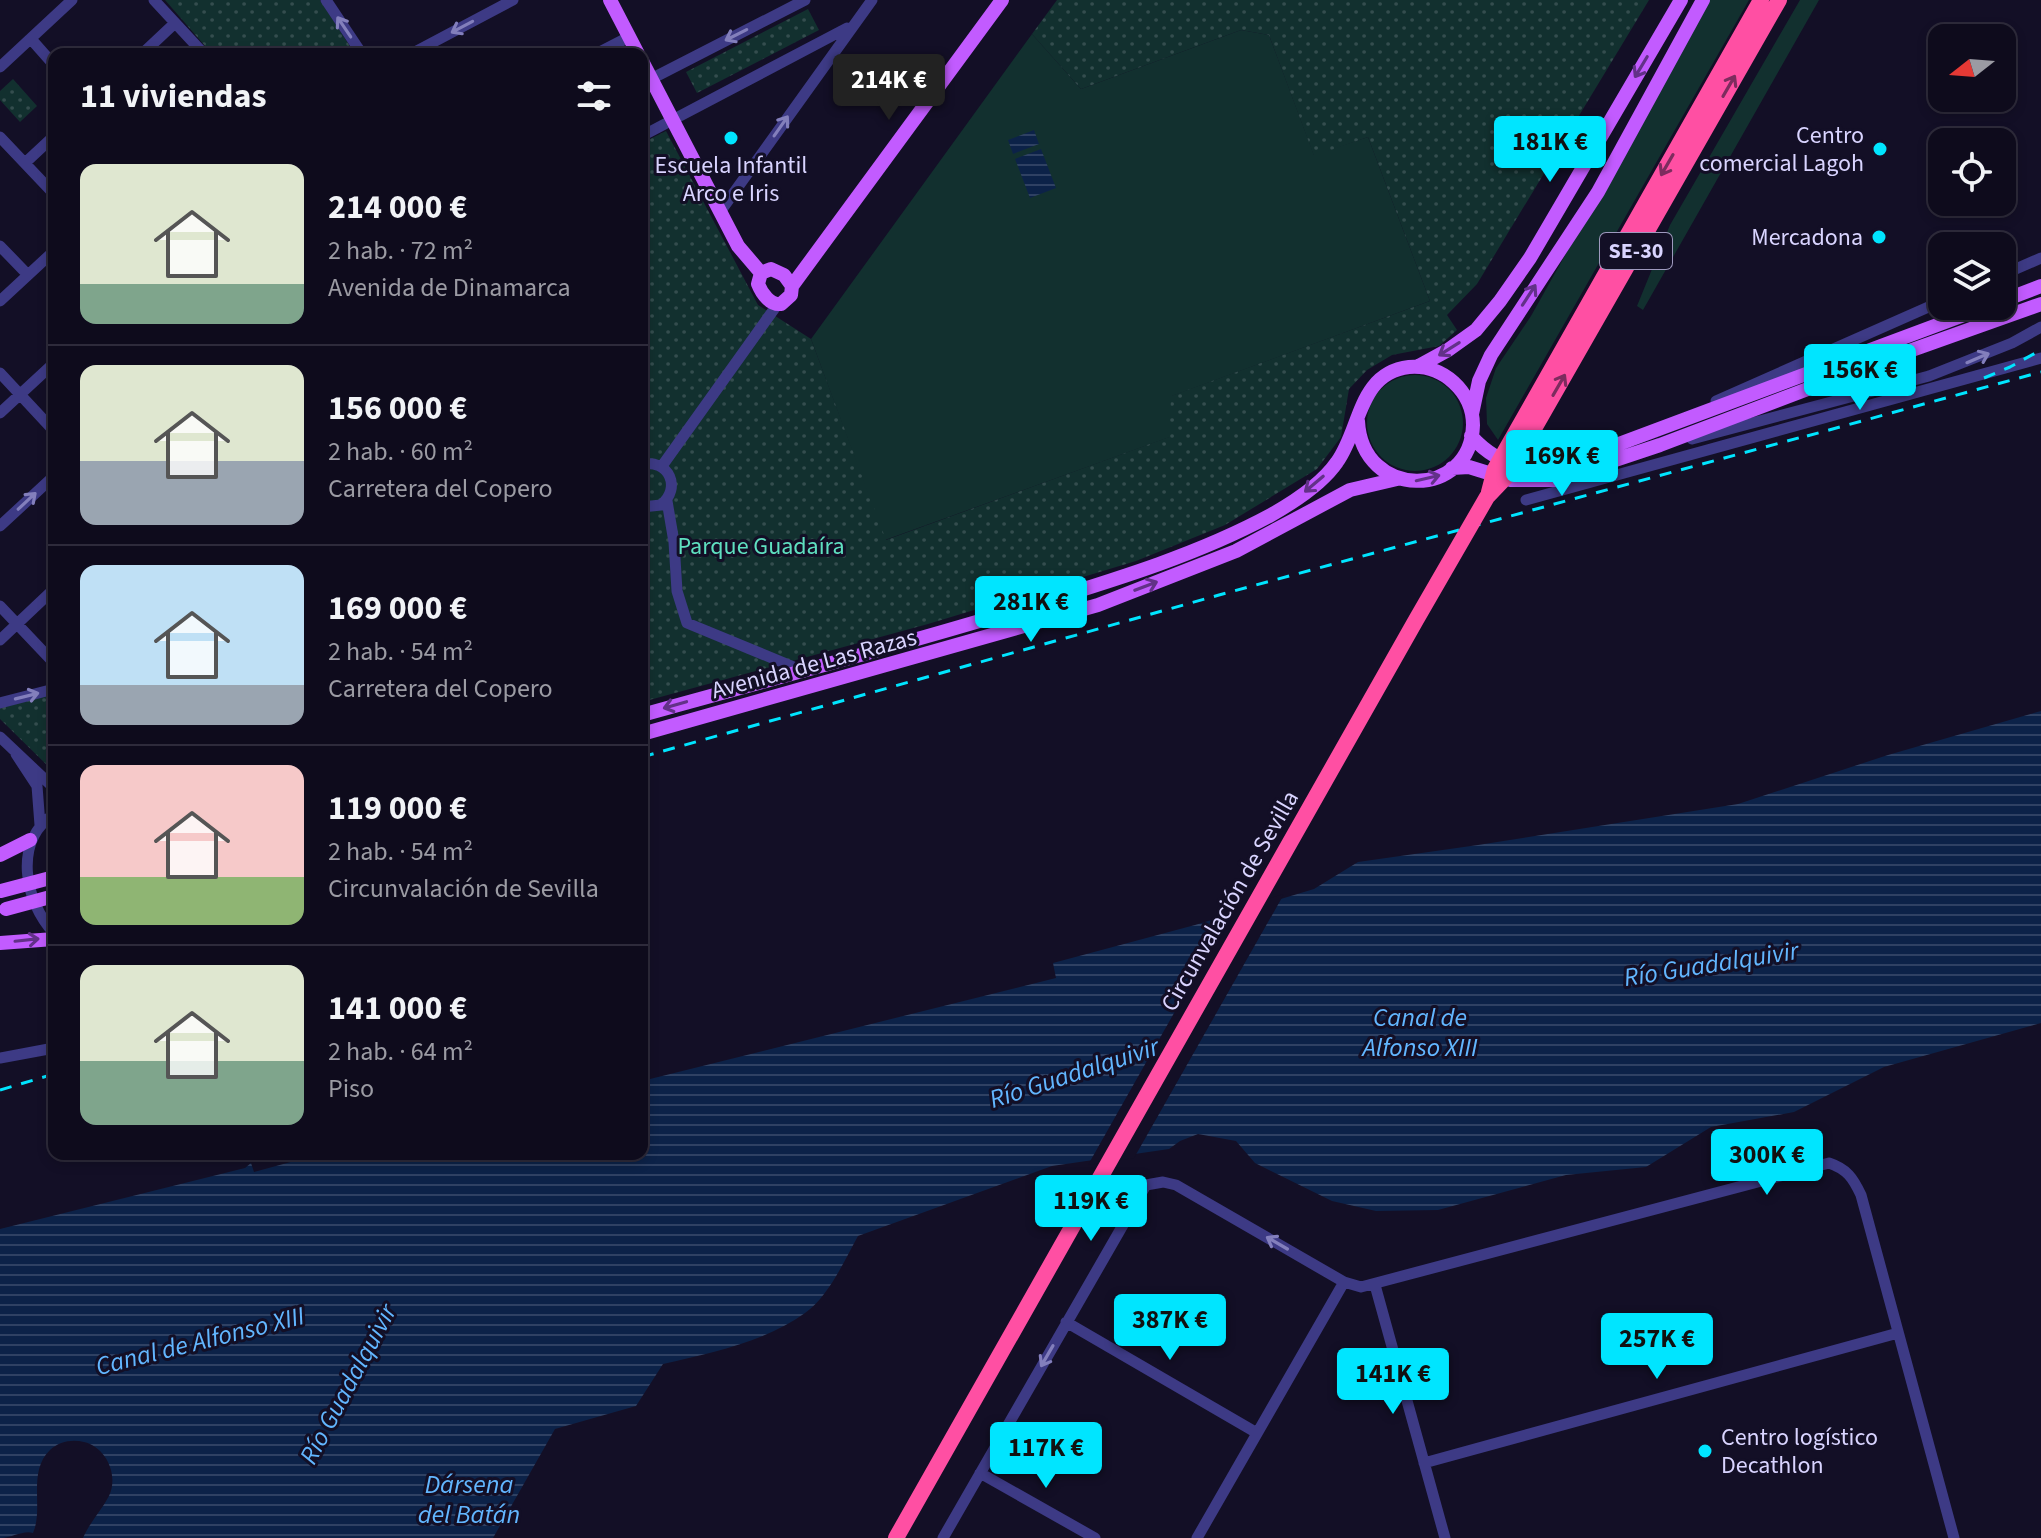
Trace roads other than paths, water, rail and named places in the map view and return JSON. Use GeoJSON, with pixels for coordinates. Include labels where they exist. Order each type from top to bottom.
{"type":"FeatureCollection","features":[{"type":"Feature","properties":{"kind":"highway","name":"Circunvalación de Sevilla"},"geometry":{"type":"LineString","coordinates":[[896,1538],[1487,497],[1495,469],[1761,0]]}},
{"type":"Feature","properties":{"kind":"highway","name":"Circunvalación de Sevilla"},"geometry":{"type":"LineString","coordinates":[[1487,497],[1507,476],[1779,0]]}},
{"type":"Feature","properties":{"kind":"main road"},"geometry":{"type":"LineString","coordinates":[[610,0],[635,48]]}},
{"type":"Feature","properties":{"kind":"main road"},"geometry":{"type":"LineString","coordinates":[[792,286],[784,275],[771,269],[761,273],[758,278],[760,289],[771,302],[777,305],[788,299],[792,286],[1002,0]]}},
{"type":"Feature","properties":{"kind":"main road"},"geometry":{"type":"LineString","coordinates":[[1417,367],[1476,330],[1500,301],[1530,258],[1681,0]]}},
{"type":"Feature","properties":{"kind":"main road"},"geometry":{"type":"LineString","coordinates":[[1472,414],[1465,396],[1452,381],[1436,371],[1417,367],[1399,369],[1377,382],[1362,404],[1359,433],[1368,456],[1376,466],[1397,479],[1426,481],[1452,468],[1464,454],[1471,436],[1479,381],[1491,355],[1598,192],[1703,0]]}},
{"type":"Feature","properties":{"kind":"main road"},"geometry":{"type":"LineString","coordinates":[[648,73],[738,246],[761,273]]}},
{"type":"Feature","properties":{"kind":"main road"},"geometry":{"type":"LineString","coordinates":[[2016,296],[2041,286]]}},
{"type":"Feature","properties":{"kind":"main road"},"geometry":{"type":"LineString","coordinates":[[1452,468],[1469,467],[1511,480],[1555,480],[1660,445],[2041,304]]}},
{"type":"Feature","properties":{"kind":"main road"},"geometry":{"type":"LineString","coordinates":[[1471,436],[1488,452],[1513,465],[1533,468],[1576,460],[1950,320]]}},
{"type":"Feature","properties":{"kind":"main road","name":"Avenida de Las Razas"},"geometry":{"type":"LineString","coordinates":[[648,713],[994,617],[1086,589],[1206,544],[1272,515],[1316,485],[1337,462],[1358,421]]}},
{"type":"Feature","properties":{"kind":"main road","name":"Avenida de Las Razas"},"geometry":{"type":"LineString","coordinates":[[648,732],[1098,605],[1236,551],[1350,490],[1397,479]]}},
{"type":"Feature","properties":{"kind":"main road"},"geometry":{"type":"LineString","coordinates":[[0,855],[30,840]]}},
{"type":"Feature","properties":{"kind":"main road"},"geometry":{"type":"LineString","coordinates":[[0,891],[48,879]]}},
{"type":"Feature","properties":{"kind":"main road"},"geometry":{"type":"LineString","coordinates":[[3,910],[48,898]]}},
{"type":"Feature","properties":{"kind":"main road"},"geometry":{"type":"LineString","coordinates":[[0,943],[48,937]]}},
{"type":"Feature","properties":{"kind":"street"},"geometry":{"type":"LineString","coordinates":[[0,67],[72,0]]}},
{"type":"Feature","properties":{"kind":"street"},"geometry":{"type":"LineString","coordinates":[[154,0],[198,48]]}},
{"type":"Feature","properties":{"kind":"street"},"geometry":{"type":"LineString","coordinates":[[326,0],[358,48]]}},
{"type":"Feature","properties":{"kind":"street"},"geometry":{"type":"LineString","coordinates":[[422,48],[513,0]]}},
{"type":"Feature","properties":{"kind":"street"},"geometry":{"type":"LineString","coordinates":[[651,79],[805,0]]}},
{"type":"Feature","properties":{"kind":"street"},"geometry":{"type":"LineString","coordinates":[[720,212],[872,0]]}},
{"type":"Feature","properties":{"kind":"street"},"geometry":{"type":"LineString","coordinates":[[148,48],[175,23]]}},
{"type":"Feature","properties":{"kind":"street"},"geometry":{"type":"LineString","coordinates":[[648,133],[851,26]]}},
{"type":"Feature","properties":{"kind":"street"},"geometry":{"type":"LineString","coordinates":[[608,48],[629,37]]}},
{"type":"Feature","properties":{"kind":"street"},"geometry":{"type":"LineString","coordinates":[[31,39],[48,58]]}},
{"type":"Feature","properties":{"kind":"street"},"geometry":{"type":"LineString","coordinates":[[0,137],[48,188]]}},
{"type":"Feature","properties":{"kind":"street"},"geometry":{"type":"LineString","coordinates":[[25,163],[48,142]]}},
{"type":"Feature","properties":{"kind":"street"},"geometry":{"type":"LineString","coordinates":[[0,246],[28,275]]}},
{"type":"Feature","properties":{"kind":"street"},"geometry":{"type":"LineString","coordinates":[[0,301],[48,257]]}},
{"type":"Feature","properties":{"kind":"street"},"geometry":{"type":"LineString","coordinates":[[2016,269],[2041,258]]}},
{"type":"Feature","properties":{"kind":"street"},"geometry":{"type":"LineString","coordinates":[[662,466],[777,305]]}},
{"type":"Feature","properties":{"kind":"street"},"geometry":{"type":"LineString","coordinates":[[1644,435],[1928,307]]}},
{"type":"Feature","properties":{"kind":"street"},"geometry":{"type":"LineString","coordinates":[[1660,445],[1710,435],[1929,376],[2000,348],[2041,327]]}},
{"type":"Feature","properties":{"kind":"street"},"geometry":{"type":"LineString","coordinates":[[1526,500],[2041,358]]}},
{"type":"Feature","properties":{"kind":"street"},"geometry":{"type":"LineString","coordinates":[[0,413],[48,369]]}},
{"type":"Feature","properties":{"kind":"street"},"geometry":{"type":"LineString","coordinates":[[0,373],[48,425]]}},
{"type":"Feature","properties":{"kind":"street"},"geometry":{"type":"LineString","coordinates":[[648,463],[662,466],[671,479],[672,487],[667,501],[674,542],[677,591],[687,623],[801,670]]}},
{"type":"Feature","properties":{"kind":"street"},"geometry":{"type":"LineString","coordinates":[[0,526],[48,482]]}},
{"type":"Feature","properties":{"kind":"street"},"geometry":{"type":"LineString","coordinates":[[648,507],[655,508],[667,501]]}},
{"type":"Feature","properties":{"kind":"street"},"geometry":{"type":"LineString","coordinates":[[0,640],[48,595]]}},
{"type":"Feature","properties":{"kind":"street"},"geometry":{"type":"LineString","coordinates":[[39,603],[48,601]]}},
{"type":"Feature","properties":{"kind":"street"},"geometry":{"type":"LineString","coordinates":[[0,606],[48,657]]}},
{"type":"Feature","properties":{"kind":"street"},"geometry":{"type":"LineString","coordinates":[[0,703],[48,691]]}},
{"type":"Feature","properties":{"kind":"street"},"geometry":{"type":"LineString","coordinates":[[0,737],[48,783]]}},
{"type":"Feature","properties":{"kind":"street"},"geometry":{"type":"LineString","coordinates":[[16,754],[37,786],[40,825]]}},
{"type":"Feature","properties":{"kind":"street"},"geometry":{"type":"LineString","coordinates":[[48,819],[30,840],[27,858],[30,884],[48,926]]}},
{"type":"Feature","properties":{"kind":"street"},"geometry":{"type":"LineString","coordinates":[[0,1058],[48,1049]]}},
{"type":"Feature","properties":{"kind":"street"},"geometry":{"type":"LineString","coordinates":[[943,1538],[1146,1185],[1163,1182],[1176,1185],[1344,1282],[1361,1287],[1829,1163],[1842,1167],[1853,1178],[1861,1195],[1954,1538]]}},
{"type":"Feature","properties":{"kind":"street"},"geometry":{"type":"LineString","coordinates":[[1197,1538],[1344,1282]]}},
{"type":"Feature","properties":{"kind":"street"},"geometry":{"type":"LineString","coordinates":[[1375,1285],[1445,1538]]}},
{"type":"Feature","properties":{"kind":"street"},"geometry":{"type":"LineString","coordinates":[[1066,1322],[1257,1433]]}},
{"type":"Feature","properties":{"kind":"street"},"geometry":{"type":"LineString","coordinates":[[1424,1463],[1898,1333]]}},
{"type":"Feature","properties":{"kind":"street"},"geometry":{"type":"LineString","coordinates":[[980,1473],[1095,1538]]}},
{"type":"Feature","properties":{"kind":"water"},"geometry":{"type":"Polygon","coordinates":[[[1034,130],[1039,144],[1013,154],[1008,140],[1034,130]]]}},
{"type":"Feature","properties":{"kind":"water"},"geometry":{"type":"Polygon","coordinates":[[[1041,149],[1056,188],[1030,198],[1015,159],[1041,149]]]}},
{"type":"Feature","properties":{"kind":"water","name":"Canal de Alfonso XIII"},"geometry":{"type":"Polygon","coordinates":[[[2041,711],[2041,1023],[1884,1067],[1794,1112],[1711,1127],[1646,1167],[1566,1175],[1438,1210],[1376,1211],[1332,1201],[1255,1163],[1236,1141],[1198,1134],[1169,1149],[1052,1166],[858,1236],[835,1278],[805,1313],[773,1332],[737,1345],[663,1364],[636,1406],[555,1429],[493,1538],[83,1538],[109,1496],[112,1479],[108,1463],[99,1450],[75,1441],[58,1445],[43,1459],[37,1479],[37,1513],[33,1533],[0,1538],[0,1229],[245,1168],[251,1163],[254,1172],[298,1160],[648,1160],[648,1080],[1056,978],[1053,963],[1314,889],[1358,862],[1738,804],[1888,755],[2041,711]]]}},
{"type":"Feature","properties":{"kind":"railway"},"geometry":{"type":"LineString","coordinates":[[1984,378],[2041,350]]}},
{"type":"Feature","properties":{"kind":"railway"},"geometry":{"type":"LineString","coordinates":[[1807,436],[2041,372]]}},
{"type":"Feature","properties":{"kind":"railway"},"geometry":{"type":"LineString","coordinates":[[648,755],[1219,595],[1802,437]]}},
{"type":"Feature","properties":{"kind":"railway"},"geometry":{"type":"LineString","coordinates":[[0,1090],[48,1076]]}},
{"type":"Feature","properties":{"kind":"place","name":"Escuela Infantil Arco e Iris"},"geometry":{"type":"Point","coordinates":[731,138]}},
{"type":"Feature","properties":{"kind":"place","name":"Centro comercial Lagoh"},"geometry":{"type":"Point","coordinates":[1880,149]}},
{"type":"Feature","properties":{"kind":"place","name":"Mercadona"},"geometry":{"type":"Point","coordinates":[1879,237]}},
{"type":"Feature","properties":{"kind":"place","name":"Centro logístico Decathlon"},"geometry":{"type":"Point","coordinates":[1705,1451]}},
{"type":"Feature","properties":{"kind":"park label","name":"Parque Guadaíra"},"geometry":{"type":"Point","coordinates":[761,546]}},
{"type":"Feature","properties":{"kind":"water label","name":"Río Guadalquivir"},"geometry":{"type":"Point","coordinates":[1711,964]}},
{"type":"Feature","properties":{"kind":"water label","name":"Río Guadalquivir"},"geometry":{"type":"Point","coordinates":[1074,1073]}},
{"type":"Feature","properties":{"kind":"water label","name":"Río Guadalquivir"},"geometry":{"type":"Point","coordinates":[348,1384]}},
{"type":"Feature","properties":{"kind":"water label","name":"Dársena del Batán"},"geometry":{"type":"Point","coordinates":[469,1499]}}]}
